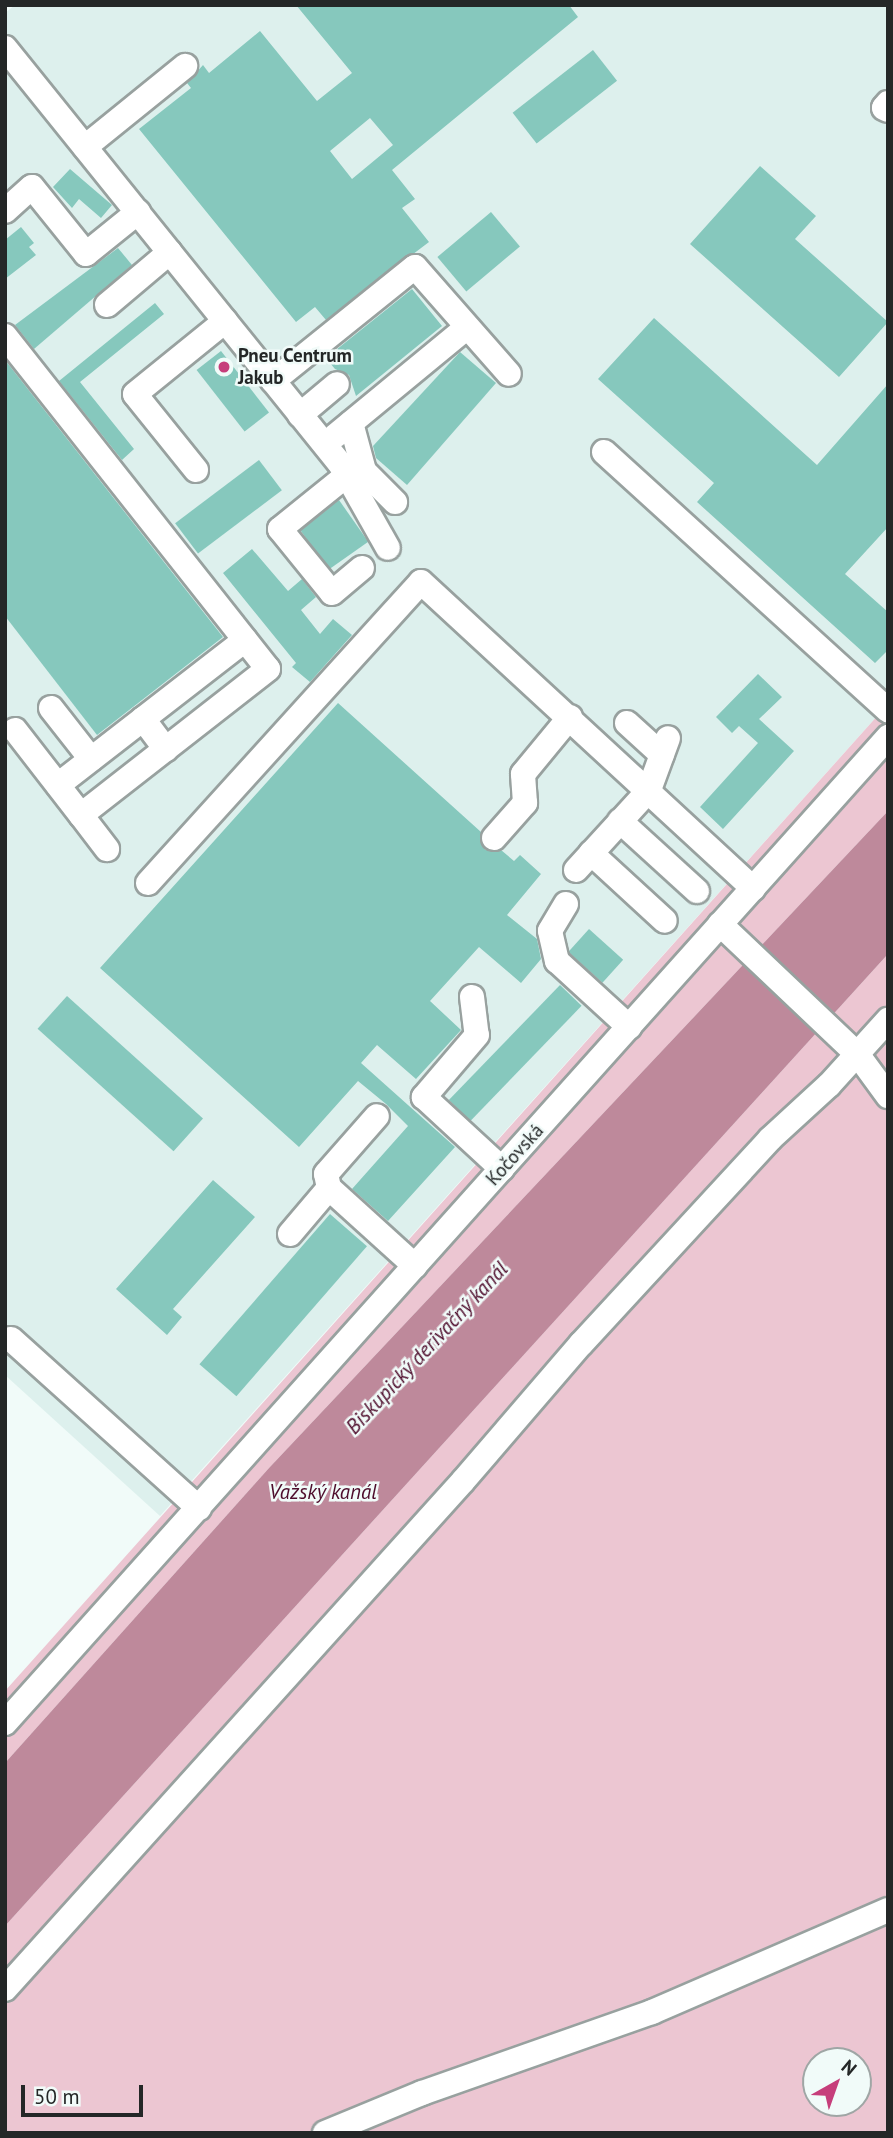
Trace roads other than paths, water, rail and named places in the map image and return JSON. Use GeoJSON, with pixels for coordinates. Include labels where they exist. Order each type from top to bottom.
{"type":"FeatureCollection","features":[{"type":"Feature","properties":{"kind":"street"},"geometry":{"type":"LineString","coordinates":[[5,47],[347,475],[388,548]]}},
{"type":"Feature","properties":{"kind":"street"},"geometry":{"type":"LineString","coordinates":[[85,147],[185,66]]}},
{"type":"Feature","properties":{"kind":"street"},"geometry":{"type":"LineString","coordinates":[[888,103],[888,110]]}},
{"type":"Feature","properties":{"kind":"street"},"geometry":{"type":"LineString","coordinates":[[5,211],[32,187],[86,254],[138,212]]}},
{"type":"Feature","properties":{"kind":"street"},"geometry":{"type":"LineString","coordinates":[[107,304],[170,252]]}},
{"type":"Feature","properties":{"kind":"street"},"geometry":{"type":"LineString","coordinates":[[273,381],[415,267],[509,374]]}},
{"type":"Feature","properties":{"kind":"street"},"geometry":{"type":"LineString","coordinates":[[196,470],[135,394],[225,321]]}},
{"type":"Feature","properties":{"kind":"street"},"geometry":{"type":"LineString","coordinates":[[395,502],[364,471],[343,429],[467,327]]}},
{"type":"Feature","properties":{"kind":"street"},"geometry":{"type":"LineString","coordinates":[[5,337],[268,669],[81,816]]}},
{"type":"Feature","properties":{"kind":"street"},"geometry":{"type":"LineString","coordinates":[[300,415],[338,384]]}},
{"type":"Feature","properties":{"kind":"street"},"geometry":{"type":"LineString","coordinates":[[604,452],[888,710]]}},
{"type":"Feature","properties":{"kind":"street"},"geometry":{"type":"LineString","coordinates":[[347,475],[280,529],[332,593],[362,568]]}},
{"type":"Feature","properties":{"kind":"street"},"geometry":{"type":"LineString","coordinates":[[148,883],[421,582],[753,888]]}},
{"type":"Feature","properties":{"kind":"street"},"geometry":{"type":"LineString","coordinates":[[58,785],[245,640]]}},
{"type":"Feature","properties":{"kind":"street"},"geometry":{"type":"LineString","coordinates":[[51,708],[91,760]]}},
{"type":"Feature","properties":{"kind":"street"},"geometry":{"type":"LineString","coordinates":[[494,838],[525,803],[523,774],[570,717]]}},
{"type":"Feature","properties":{"kind":"street"},"geometry":{"type":"LineString","coordinates":[[142,719],[166,749]]}},
{"type":"Feature","properties":{"kind":"street"},"geometry":{"type":"LineString","coordinates":[[627,723],[665,746],[649,790],[584,862],[665,921]]}},
{"type":"Feature","properties":{"kind":"street"},"geometry":{"type":"LineString","coordinates":[[15,730],[107,849]]}},
{"type":"Feature","properties":{"kind":"street","name":"Kočovská"},"geometry":{"type":"LineString","coordinates":[[5,1723],[888,737]]}},
{"type":"Feature","properties":{"kind":"street"},"geometry":{"type":"LineString","coordinates":[[620,821],[697,891]]}},
{"type":"Feature","properties":{"kind":"street"},"geometry":{"type":"LineString","coordinates":[[566,904],[550,931],[557,961],[629,1027]]}},
{"type":"Feature","properties":{"kind":"street"},"geometry":{"type":"LineString","coordinates":[[720,924],[739,947],[858,1055],[888,1096]]}},
{"type":"Feature","properties":{"kind":"street"},"geometry":{"type":"LineString","coordinates":[[472,997],[477,1035],[424,1097],[502,1169]]}},
{"type":"Feature","properties":{"kind":"street"},"geometry":{"type":"LineString","coordinates":[[5,1989],[463,1481],[580,1343],[770,1139],[858,1055],[888,1020]]}},
{"type":"Feature","properties":{"kind":"street"},"geometry":{"type":"LineString","coordinates":[[377,1116],[326,1174],[329,1188],[415,1266]]}},
{"type":"Feature","properties":{"kind":"street"},"geometry":{"type":"LineString","coordinates":[[290,1234],[329,1188]]}},
{"type":"Feature","properties":{"kind":"street"},"geometry":{"type":"LineString","coordinates":[[10,1339],[199,1508]]}},
{"type":"Feature","properties":{"kind":"street"},"geometry":{"type":"LineString","coordinates":[[325,2133],[422,2093],[652,2012],[888,1910]]}},
{"type":"Feature","properties":{"kind":"water","name":"Važský kanál"},"geometry":{"type":"Polygon","coordinates":[[[888,811],[888,954],[5,1926],[5,1763],[269,1468],[888,811]]]}},
{"type":"Feature","properties":{"kind":"place","name":"Pneu Centrum Jakub"},"geometry":{"type":"Point","coordinates":[224,367]}},
{"type":"Feature","properties":{"kind":"water label","name":"Biskupický derivačný kanál"},"geometry":{"type":"Point","coordinates":[427,1348]}}]}
